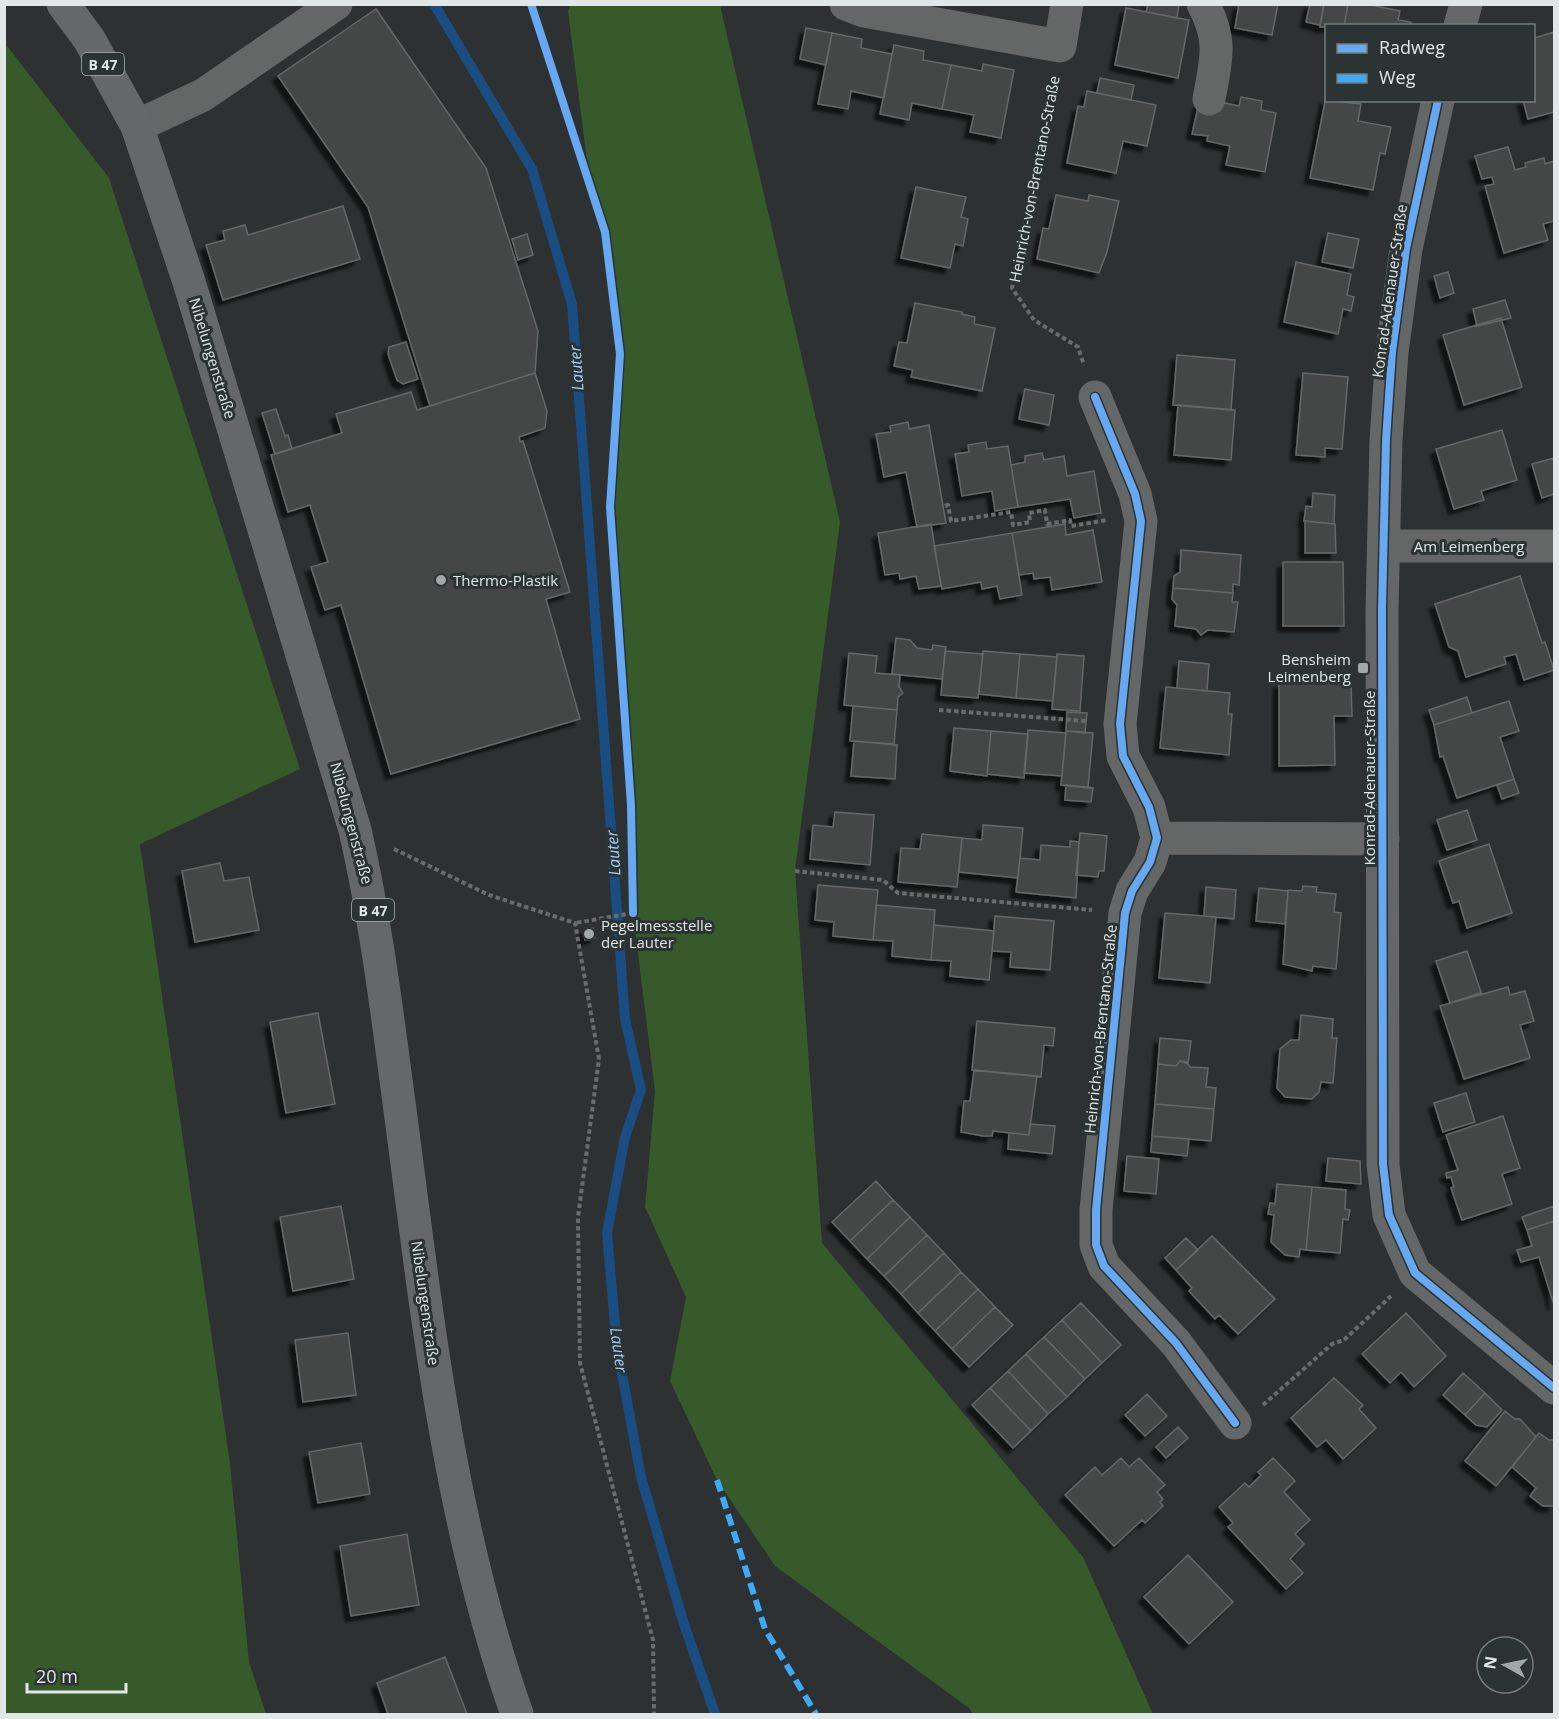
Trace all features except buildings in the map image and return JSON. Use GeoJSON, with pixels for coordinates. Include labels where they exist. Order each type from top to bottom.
{"type":"FeatureCollection","features":[{"type":"Feature","properties":{"kind":"main road","name":"Nibelungenstraße"},"geometry":{"type":"LineString","coordinates":[[63,4],[89,39],[137,126],[189,282],[355,830],[373,907],[434,1361],[460,1512],[494,1648],[518,1714]]}},
{"type":"Feature","properties":{"kind":"street"},"geometry":{"type":"LineString","coordinates":[[137,126],[203,95],[336,4]]}},
{"type":"Feature","properties":{"kind":"street"},"geometry":{"type":"LineString","coordinates":[[846,4],[864,11],[1060,46],[1068,4]]}},
{"type":"Feature","properties":{"kind":"street"},"geometry":{"type":"LineString","coordinates":[[1203,4],[1213,23],[1218,48],[1209,99]]}},
{"type":"Feature","properties":{"kind":"street"},"geometry":{"type":"LineString","coordinates":[[1461,24],[1466,4]]}},
{"type":"Feature","properties":{"kind":"street","name":"Konrad-Adenauer-Straße"},"geometry":{"type":"LineString","coordinates":[[1438,102],[1406,249],[1392,352],[1386,440],[1383,1164],[1389,1215],[1416,1273],[1554,1388]]}},
{"type":"Feature","properties":{"kind":"street"},"geometry":{"type":"LineString","coordinates":[[1095,397],[1135,494],[1141,521],[1120,724],[1123,756],[1149,807],[1157,838],[1383,839]]}},
{"type":"Feature","properties":{"kind":"street","name":"Am Leimenberg"},"geometry":{"type":"LineString","coordinates":[[1384,546],[1554,546]]}},
{"type":"Feature","properties":{"kind":"street","name":"Heinrich-von-Brentano-Straße"},"geometry":{"type":"LineString","coordinates":[[1157,838],[1150,862],[1132,891],[1125,913],[1096,1210],[1096,1245],[1104,1266],[1176,1343],[1235,1423]]}},
{"type":"Feature","properties":{"kind":"path"},"geometry":{"type":"LineString","coordinates":[[355,830],[489,895],[575,923],[633,913],[631,805],[610,507],[620,354],[605,232],[531,4]]}},
{"type":"Feature","properties":{"kind":"path"},"geometry":{"type":"LineString","coordinates":[[945,506],[948,505],[951,521],[1011,512],[1013,525],[1030,522],[1029,513],[1045,510],[1047,524],[1070,520],[1071,526],[1105,520],[1141,521]]}},
{"type":"Feature","properties":{"kind":"path"},"geometry":{"type":"LineString","coordinates":[[939,710],[1120,724]]}},
{"type":"Feature","properties":{"kind":"path"},"geometry":{"type":"LineString","coordinates":[[575,923],[599,1059],[578,1217],[580,1363],[653,1640],[654,1714]]}},
{"type":"Feature","properties":{"kind":"path"},"geometry":{"type":"LineString","coordinates":[[1235,1423],[1259,1408],[1332,1344],[1344,1340],[1416,1273]]}},
{"type":"Feature","properties":{"kind":"green space"},"geometry":{"type":"Polygon","coordinates":[[[571,5],[720,5],[840,522],[795,871],[822,1243],[1083,1557],[1153,1714],[973,1714],[969,1708],[775,1566],[717,1480],[670,1381],[686,1297],[645,1207],[655,1091],[633,913],[631,805],[610,507],[620,354],[605,232],[590,185],[568,11],[571,5]]]}},
{"type":"Feature","properties":{"kind":"green space"},"geometry":{"type":"Polygon","coordinates":[[[4,42],[109,178],[300,769],[140,844],[230,1463],[249,1662],[266,1714],[5,1714],[4,42]]]}},
{"type":"Feature","properties":{"kind":"waterway","name":"Lauter"},"geometry":{"type":"LineString","coordinates":[[434,4],[532,169],[572,304],[625,1019],[641,1090],[625,1137],[607,1233],[617,1347],[641,1477],[683,1621],[715,1714]]}},
{"type":"Feature","properties":{"kind":"marked path"},"geometry":{"type":"LineString","coordinates":[[717,1480],[765,1629],[816,1714]]}},
{"type":"Feature","properties":{"kind":"cycle path"},"geometry":{"type":"LineString","coordinates":[[531,4],[605,232],[620,354],[610,507],[631,805],[633,913]]}},
{"type":"Feature","properties":{"kind":"cycle path"},"geometry":{"type":"LineString","coordinates":[[1438,102],[1406,249],[1392,352],[1386,440],[1382,610],[1383,1164],[1389,1215],[1415,1273],[1554,1388]]}},
{"type":"Feature","properties":{"kind":"cycle path"},"geometry":{"type":"LineString","coordinates":[[1095,397],[1135,494],[1141,521],[1120,724],[1123,756],[1149,807],[1157,838],[1150,862],[1132,891],[1125,913],[1096,1210],[1096,1245],[1104,1266],[1176,1343],[1235,1423]]}},
{"type":"Feature","properties":{"kind":"place","name":"Thermo-Plastik"},"geometry":{"type":"Point","coordinates":[441,580]}},
{"type":"Feature","properties":{"kind":"place","name":"Bensheim Leimenberg"},"geometry":{"type":"Point","coordinates":[1363,668]}},
{"type":"Feature","properties":{"kind":"place","name":"Pegelmessstelle der Lauter"},"geometry":{"type":"Point","coordinates":[589,934]}}]}
